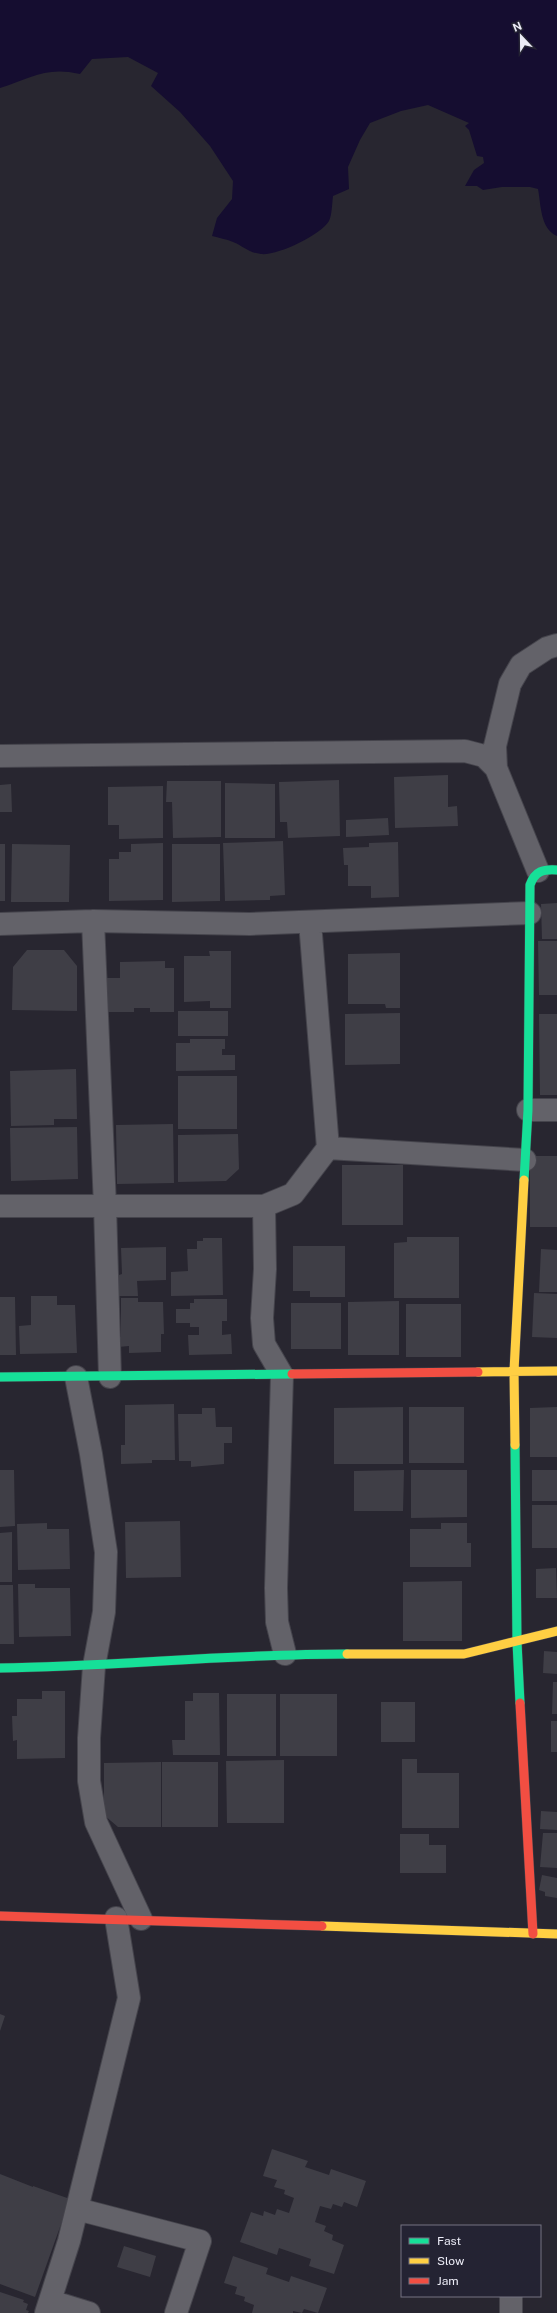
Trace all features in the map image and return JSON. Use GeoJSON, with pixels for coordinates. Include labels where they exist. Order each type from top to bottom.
{"type":"FeatureCollection","features":[{"type":"Feature","properties":{"kind":"street"},"geometry":{"type":"LineString","coordinates":[[496,768],[495,746],[510,684],[521,665],[547,648],[557,645]]}},
{"type":"Feature","properties":{"kind":"street"},"geometry":{"type":"LineString","coordinates":[[0,756],[465,751],[484,756],[496,768],[547,871],[533,876],[530,885],[528,1110],[514,1371],[517,1642],[533,1934]]}},
{"type":"Feature","properties":{"kind":"street"},"geometry":{"type":"LineString","coordinates":[[0,924],[93,921],[250,924],[530,913]]}},
{"type":"Feature","properties":{"kind":"street"},"geometry":{"type":"LineString","coordinates":[[93,921],[105,1206],[110,1377]]}},
{"type":"Feature","properties":{"kind":"street"},"geometry":{"type":"LineString","coordinates":[[0,1206],[264,1206],[293,1194],[328,1148],[310,922]]}},
{"type":"Feature","properties":{"kind":"street"},"geometry":{"type":"LineString","coordinates":[[528,1110],[557,1110]]}},
{"type":"Feature","properties":{"kind":"street"},"geometry":{"type":"LineString","coordinates":[[328,1148],[525,1160]]}},
{"type":"Feature","properties":{"kind":"street"},"geometry":{"type":"LineString","coordinates":[[264,1206],[265,1269],[262,1318],[264,1344],[282,1375],[276,1622],[285,1654]]}},
{"type":"Feature","properties":{"kind":"street"},"geometry":{"type":"LineString","coordinates":[[0,1377],[557,1371]]}},
{"type":"Feature","properties":{"kind":"street"},"geometry":{"type":"LineString","coordinates":[[76,1377],[91,1454],[106,1552],[104,1612],[94,1666],[89,1738],[89,1781],[96,1822],[142,1919]]}},
{"type":"Feature","properties":{"kind":"street"},"geometry":{"type":"LineString","coordinates":[[0,1668],[94,1666],[285,1654],[464,1654],[557,1631]]}},
{"type":"Feature","properties":{"kind":"street"},"geometry":{"type":"LineString","coordinates":[[0,1916],[116,1918],[557,1934]]}},
{"type":"Feature","properties":{"kind":"street"},"geometry":{"type":"LineString","coordinates":[[89,2313],[48,2307],[77,2209],[129,1998],[116,1918]]}},
{"type":"Feature","properties":{"kind":"street"},"geometry":{"type":"LineString","coordinates":[[77,2209],[200,2241],[176,2313]]}},
{"type":"Feature","properties":{"kind":"street"},"geometry":{"type":"LineString","coordinates":[[511,2313],[512,2297]]}},
{"type":"Feature","properties":{"kind":"shaded area"},"geometry":{"type":"Polygon","coordinates":[[[0,0],[557,0],[557,236],[551,233],[544,222],[538,189],[530,187],[502,187],[483,190],[477,186],[465,186],[474,170],[484,163],[483,157],[477,156],[469,130],[465,126],[469,123],[428,105],[401,111],[370,123],[360,140],[348,167],[349,189],[333,196],[329,221],[324,227],[308,238],[298,244],[277,252],[261,254],[250,251],[230,241],[212,236],[217,218],[232,199],[233,181],[210,146],[180,112],[151,86],[158,73],[128,57],[92,59],[80,74],[58,71],[48,72],[0,88],[0,0]]]}},
{"type":"Feature","properties":{"kind":"building"},"geometry":{"type":"Polygon","coordinates":[[[448,775],[448,807],[457,806],[458,826],[395,828],[394,777],[448,775]]]}},
{"type":"Feature","properties":{"kind":"building"},"geometry":{"type":"Polygon","coordinates":[[[339,780],[340,836],[288,838],[287,822],[280,822],[279,782],[339,780]]]}},
{"type":"Feature","properties":{"kind":"building"},"geometry":{"type":"Polygon","coordinates":[[[167,781],[221,781],[221,837],[173,838],[172,802],[166,802],[167,781]]]}},
{"type":"Feature","properties":{"kind":"building"},"geometry":{"type":"Polygon","coordinates":[[[225,783],[275,784],[275,838],[225,838],[225,783]]]}},
{"type":"Feature","properties":{"kind":"building"},"geometry":{"type":"Polygon","coordinates":[[[11,784],[12,812],[0,812],[0,785],[11,784]]]}},
{"type":"Feature","properties":{"kind":"building"},"geometry":{"type":"Polygon","coordinates":[[[163,786],[163,838],[119,839],[119,825],[108,825],[108,787],[163,786]]]}},
{"type":"Feature","properties":{"kind":"building"},"geometry":{"type":"Polygon","coordinates":[[[388,818],[389,835],[346,837],[346,820],[388,818]]]}},
{"type":"Feature","properties":{"kind":"building"},"geometry":{"type":"Polygon","coordinates":[[[283,841],[285,895],[270,896],[270,900],[225,901],[223,843],[283,841]]]}},
{"type":"Feature","properties":{"kind":"building"},"geometry":{"type":"Polygon","coordinates":[[[398,842],[399,897],[371,898],[371,886],[348,886],[348,865],[344,865],[343,848],[369,847],[369,843],[398,842]]]}},
{"type":"Feature","properties":{"kind":"building"},"geometry":{"type":"Polygon","coordinates":[[[163,843],[163,900],[109,901],[109,859],[119,859],[119,852],[131,852],[131,844],[163,843]]]}},
{"type":"Feature","properties":{"kind":"building"},"geometry":{"type":"Polygon","coordinates":[[[0,844],[5,844],[5,901],[0,901],[0,844]]]}},
{"type":"Feature","properties":{"kind":"building"},"geometry":{"type":"Polygon","coordinates":[[[12,844],[70,845],[69,902],[11,902],[12,844]]]}},
{"type":"Feature","properties":{"kind":"building"},"geometry":{"type":"Polygon","coordinates":[[[172,844],[220,844],[220,901],[172,902],[172,844]]]}},
{"type":"Feature","properties":{"kind":"building"},"geometry":{"type":"Polygon","coordinates":[[[557,903],[557,939],[542,939],[541,904],[557,903]]]}},
{"type":"Feature","properties":{"kind":"building"},"geometry":{"type":"Polygon","coordinates":[[[538,941],[557,941],[557,995],[539,995],[538,941]]]}},
{"type":"Feature","properties":{"kind":"building"},"geometry":{"type":"Polygon","coordinates":[[[27,950],[64,950],[77,966],[77,1011],[12,1010],[13,967],[27,950]]]}},
{"type":"Feature","properties":{"kind":"building"},"geometry":{"type":"Polygon","coordinates":[[[209,951],[231,951],[231,1008],[210,1008],[210,1001],[184,1002],[184,956],[210,956],[209,951]]]}},
{"type":"Feature","properties":{"kind":"building"},"geometry":{"type":"Polygon","coordinates":[[[400,953],[400,1008],[386,1008],[385,1004],[348,1004],[348,954],[400,953]]]}},
{"type":"Feature","properties":{"kind":"building"},"geometry":{"type":"Polygon","coordinates":[[[165,961],[165,968],[174,968],[174,1012],[150,1012],[150,1008],[134,1008],[134,1012],[107,1012],[107,978],[120,978],[120,962],[165,961]]]}},
{"type":"Feature","properties":{"kind":"building"},"geometry":{"type":"Polygon","coordinates":[[[178,1011],[228,1011],[228,1036],[178,1036],[178,1011]]]}},
{"type":"Feature","properties":{"kind":"building"},"geometry":{"type":"Polygon","coordinates":[[[400,1013],[400,1064],[345,1065],[345,1014],[400,1013]]]}},
{"type":"Feature","properties":{"kind":"building"},"geometry":{"type":"Polygon","coordinates":[[[539,1014],[557,1014],[557,1095],[540,1095],[539,1014]]]}},
{"type":"Feature","properties":{"kind":"building"},"geometry":{"type":"Polygon","coordinates":[[[190,1039],[225,1039],[225,1049],[222,1049],[222,1055],[235,1055],[235,1070],[176,1071],[176,1043],[190,1043],[190,1039]]]}},
{"type":"Feature","properties":{"kind":"building"},"geometry":{"type":"Polygon","coordinates":[[[76,1069],[77,1119],[54,1119],[54,1125],[11,1126],[10,1071],[76,1069]]]}},
{"type":"Feature","properties":{"kind":"building"},"geometry":{"type":"Polygon","coordinates":[[[178,1076],[237,1076],[237,1129],[178,1129],[178,1076]]]}},
{"type":"Feature","properties":{"kind":"building"},"geometry":{"type":"Polygon","coordinates":[[[173,1124],[174,1183],[117,1184],[116,1125],[173,1124]]]}},
{"type":"Feature","properties":{"kind":"building"},"geometry":{"type":"Polygon","coordinates":[[[77,1127],[78,1179],[11,1181],[10,1128],[77,1127]]]}},
{"type":"Feature","properties":{"kind":"building"},"geometry":{"type":"Polygon","coordinates":[[[238,1134],[239,1169],[226,1181],[178,1182],[178,1135],[238,1134]]]}},
{"type":"Feature","properties":{"kind":"building"},"geometry":{"type":"Polygon","coordinates":[[[530,1156],[557,1156],[557,1227],[530,1227],[530,1156]]]}},
{"type":"Feature","properties":{"kind":"building"},"geometry":{"type":"Polygon","coordinates":[[[342,1165],[403,1165],[403,1225],[342,1225],[342,1165]]]}},
{"type":"Feature","properties":{"kind":"building"},"geometry":{"type":"Polygon","coordinates":[[[407,1237],[459,1237],[459,1298],[394,1298],[394,1243],[407,1242],[407,1237]]]}},
{"type":"Feature","properties":{"kind":"building"},"geometry":{"type":"Polygon","coordinates":[[[203,1238],[222,1238],[223,1295],[171,1296],[171,1272],[188,1271],[187,1249],[197,1249],[197,1241],[203,1241],[203,1238]]]}},
{"type":"Feature","properties":{"kind":"building"},"geometry":{"type":"Polygon","coordinates":[[[293,1246],[345,1246],[345,1297],[310,1297],[310,1291],[293,1291],[293,1246]]]}},
{"type":"Feature","properties":{"kind":"building"},"geometry":{"type":"Polygon","coordinates":[[[166,1247],[166,1280],[137,1281],[138,1296],[113,1296],[112,1283],[119,1283],[119,1275],[122,1274],[121,1248],[166,1247]]]}},
{"type":"Feature","properties":{"kind":"building"},"geometry":{"type":"Polygon","coordinates":[[[541,1249],[557,1250],[557,1292],[539,1292],[541,1249]]]}},
{"type":"Feature","properties":{"kind":"building"},"geometry":{"type":"Polygon","coordinates":[[[534,1293],[557,1294],[557,1338],[532,1337],[534,1293]]]}},
{"type":"Feature","properties":{"kind":"building"},"geometry":{"type":"Polygon","coordinates":[[[31,1296],[57,1296],[57,1305],[75,1305],[77,1353],[20,1354],[19,1326],[31,1325],[31,1296]]]}},
{"type":"Feature","properties":{"kind":"building"},"geometry":{"type":"Polygon","coordinates":[[[0,1297],[15,1297],[16,1355],[0,1355],[0,1297]]]}},
{"type":"Feature","properties":{"kind":"building"},"geometry":{"type":"Polygon","coordinates":[[[121,1298],[138,1298],[138,1302],[163,1302],[164,1334],[161,1334],[161,1352],[129,1353],[129,1346],[118,1347],[118,1337],[121,1337],[121,1298]]]}},
{"type":"Feature","properties":{"kind":"building"},"geometry":{"type":"Polygon","coordinates":[[[194,1299],[227,1299],[227,1321],[222,1321],[222,1335],[231,1334],[232,1354],[189,1355],[188,1335],[199,1335],[199,1327],[190,1327],[190,1323],[176,1323],[176,1309],[190,1309],[190,1303],[194,1303],[194,1299]]]}},
{"type":"Feature","properties":{"kind":"building"},"geometry":{"type":"Polygon","coordinates":[[[399,1301],[399,1355],[348,1355],[348,1302],[399,1301]]]}},
{"type":"Feature","properties":{"kind":"building"},"geometry":{"type":"Polygon","coordinates":[[[291,1303],[341,1303],[341,1349],[291,1349],[291,1303]]]}},
{"type":"Feature","properties":{"kind":"building"},"geometry":{"type":"Polygon","coordinates":[[[406,1304],[461,1304],[461,1357],[406,1357],[406,1304]]]}},
{"type":"Feature","properties":{"kind":"building"},"geometry":{"type":"Polygon","coordinates":[[[174,1404],[175,1460],[152,1460],[152,1463],[121,1464],[121,1445],[125,1445],[125,1405],[174,1404]]]}},
{"type":"Feature","properties":{"kind":"building"},"geometry":{"type":"Polygon","coordinates":[[[403,1407],[403,1464],[334,1464],[334,1408],[403,1407]]]}},
{"type":"Feature","properties":{"kind":"building"},"geometry":{"type":"Polygon","coordinates":[[[409,1407],[464,1407],[464,1463],[409,1463],[409,1407]]]}},
{"type":"Feature","properties":{"kind":"building"},"geometry":{"type":"Polygon","coordinates":[[[557,1407],[557,1457],[530,1457],[530,1408],[557,1407]]]}},
{"type":"Feature","properties":{"kind":"building"},"geometry":{"type":"Polygon","coordinates":[[[202,1408],[215,1408],[216,1427],[232,1427],[232,1443],[224,1443],[224,1464],[191,1467],[191,1461],[179,1461],[178,1414],[202,1414],[202,1408]]]}},
{"type":"Feature","properties":{"kind":"building"},"geometry":{"type":"Polygon","coordinates":[[[0,1470],[14,1470],[15,1526],[0,1527],[0,1470]]]}},
{"type":"Feature","properties":{"kind":"building"},"geometry":{"type":"Polygon","coordinates":[[[404,1470],[403,1511],[354,1511],[354,1471],[404,1470]]]}},
{"type":"Feature","properties":{"kind":"building"},"geometry":{"type":"Polygon","coordinates":[[[411,1470],[467,1470],[467,1517],[411,1518],[411,1470]]]}},
{"type":"Feature","properties":{"kind":"building"},"geometry":{"type":"Polygon","coordinates":[[[532,1470],[557,1470],[557,1501],[532,1501],[532,1470]]]}},
{"type":"Feature","properties":{"kind":"building"},"geometry":{"type":"Polygon","coordinates":[[[532,1505],[557,1505],[557,1548],[532,1548],[532,1505]]]}},
{"type":"Feature","properties":{"kind":"building"},"geometry":{"type":"Polygon","coordinates":[[[180,1521],[181,1577],[126,1578],[125,1522],[180,1521]]]}},
{"type":"Feature","properties":{"kind":"building"},"geometry":{"type":"Polygon","coordinates":[[[47,1523],[47,1529],[69,1529],[70,1569],[18,1570],[17,1524],[47,1523]]]}},
{"type":"Feature","properties":{"kind":"building"},"geometry":{"type":"Polygon","coordinates":[[[441,1523],[467,1523],[467,1543],[471,1543],[471,1567],[410,1567],[410,1529],[441,1529],[441,1523]]]}},
{"type":"Feature","properties":{"kind":"building"},"geometry":{"type":"Polygon","coordinates":[[[12,1532],[12,1582],[0,1582],[0,1533],[12,1532]]]}},
{"type":"Feature","properties":{"kind":"building"},"geometry":{"type":"Polygon","coordinates":[[[556,1568],[557,1598],[536,1598],[536,1569],[556,1568]]]}},
{"type":"Feature","properties":{"kind":"building"},"geometry":{"type":"Polygon","coordinates":[[[462,1581],[462,1641],[403,1641],[403,1582],[462,1581]]]}},
{"type":"Feature","properties":{"kind":"building"},"geometry":{"type":"Polygon","coordinates":[[[18,1584],[35,1584],[35,1588],[70,1588],[71,1636],[19,1637],[18,1584]]]}},
{"type":"Feature","properties":{"kind":"building"},"geometry":{"type":"Polygon","coordinates":[[[0,1585],[13,1585],[14,1644],[0,1644],[0,1585]]]}},
{"type":"Feature","properties":{"kind":"building"},"geometry":{"type":"Polygon","coordinates":[[[544,1651],[557,1652],[557,1674],[543,1673],[544,1651]]]}},
{"type":"Feature","properties":{"kind":"building"},"geometry":{"type":"Polygon","coordinates":[[[553,1682],[557,1682],[557,1714],[552,1714],[553,1682]]]}},
{"type":"Feature","properties":{"kind":"building"},"geometry":{"type":"Polygon","coordinates":[[[42,1691],[65,1691],[65,1758],[17,1759],[17,1740],[13,1741],[12,1716],[17,1716],[17,1699],[42,1699],[42,1691]]]}},
{"type":"Feature","properties":{"kind":"building"},"geometry":{"type":"Polygon","coordinates":[[[193,1693],[219,1693],[220,1755],[173,1755],[172,1740],[185,1740],[185,1701],[193,1701],[193,1693]]]}},
{"type":"Feature","properties":{"kind":"building"},"geometry":{"type":"Polygon","coordinates":[[[227,1694],[276,1694],[276,1756],[227,1756],[227,1694]]]}},
{"type":"Feature","properties":{"kind":"building"},"geometry":{"type":"Polygon","coordinates":[[[280,1694],[337,1694],[337,1756],[280,1756],[280,1694]]]}},
{"type":"Feature","properties":{"kind":"building"},"geometry":{"type":"Polygon","coordinates":[[[381,1702],[415,1702],[415,1742],[381,1742],[381,1702]]]}},
{"type":"Feature","properties":{"kind":"building"},"geometry":{"type":"Polygon","coordinates":[[[551,1721],[557,1721],[557,1752],[551,1752],[551,1721]]]}},
{"type":"Feature","properties":{"kind":"building"},"geometry":{"type":"Polygon","coordinates":[[[402,1759],[417,1759],[417,1773],[459,1773],[459,1828],[402,1828],[402,1759]]]}},
{"type":"Feature","properties":{"kind":"building"},"geometry":{"type":"Polygon","coordinates":[[[284,1760],[284,1823],[227,1823],[226,1761],[284,1760]]]}},
{"type":"Feature","properties":{"kind":"building"},"geometry":{"type":"Polygon","coordinates":[[[161,1762],[161,1827],[118,1827],[104,1815],[104,1763],[161,1762]]]}},
{"type":"Feature","properties":{"kind":"building"},"geometry":{"type":"Polygon","coordinates":[[[162,1762],[218,1762],[218,1827],[162,1827],[162,1762]]]}},
{"type":"Feature","properties":{"kind":"building"},"geometry":{"type":"Polygon","coordinates":[[[541,1811],[557,1812],[557,1830],[540,1829],[541,1811]]]}},
{"type":"Feature","properties":{"kind":"building"},"geometry":{"type":"Polygon","coordinates":[[[543,1833],[557,1833],[557,1868],[540,1867],[543,1833]]]}},
{"type":"Feature","properties":{"kind":"building"},"geometry":{"type":"Polygon","coordinates":[[[400,1834],[429,1834],[429,1845],[446,1845],[446,1873],[400,1873],[400,1834]]]}},
{"type":"Feature","properties":{"kind":"building"},"geometry":{"type":"Polygon","coordinates":[[[542,1875],[557,1878],[557,1898],[545,1896],[545,1892],[539,1890],[542,1875]]]}},
{"type":"Feature","properties":{"kind":"building"},"geometry":{"type":"Polygon","coordinates":[[[0,2014],[5,2016],[0,2031],[0,2014]]]}},
{"type":"Feature","properties":{"kind":"building"},"geometry":{"type":"Polygon","coordinates":[[[272,2149],[308,2161],[305,2167],[329,2175],[331,2169],[366,2181],[357,2207],[344,2202],[342,2207],[333,2204],[331,2209],[320,2206],[315,2222],[326,2226],[324,2231],[333,2235],[332,2240],[344,2245],[334,2274],[309,2266],[311,2259],[279,2248],[277,2255],[240,2242],[251,2212],[263,2216],[264,2211],[275,2215],[277,2209],[289,2213],[294,2198],[284,2194],[285,2190],[274,2187],[277,2180],[263,2176],[272,2149]]]}},
{"type":"Feature","properties":{"kind":"building"},"geometry":{"type":"Polygon","coordinates":[[[0,2174],[70,2199],[35,2297],[0,2284],[0,2174]]]}},
{"type":"Feature","properties":{"kind":"building"},"geometry":{"type":"Polygon","coordinates":[[[124,2246],[156,2256],[150,2277],[117,2267],[124,2246]]]}},
{"type":"Feature","properties":{"kind":"building"},"geometry":{"type":"Polygon","coordinates":[[[233,2256],[268,2268],[266,2274],[289,2282],[291,2276],[327,2288],[318,2313],[304,2309],[302,2313],[293,2311],[293,2313],[252,2313],[254,2305],[244,2301],[245,2297],[235,2294],[237,2287],[224,2283],[233,2256]]]}},
{"type":"Feature","properties":{"kind":"building"},"geometry":{"type":"Polygon","coordinates":[[[0,2292],[24,2300],[23,2302],[28,2304],[26,2310],[29,2311],[28,2313],[0,2313],[0,2292]]]}},
{"type":"Feature","properties":{"kind":"traffic: fast"},"geometry":{"type":"LineString","coordinates":[[524,1180],[528,1110],[530,885],[534,877],[540,872],[557,870]]}},
{"type":"Feature","properties":{"kind":"traffic: fast"},"geometry":{"type":"LineString","coordinates":[[0,1377],[292,1374]]}},
{"type":"Feature","properties":{"kind":"traffic: fast"},"geometry":{"type":"LineString","coordinates":[[515,1445],[517,1642],[520,1703]]}},
{"type":"Feature","properties":{"kind":"traffic: fast"},"geometry":{"type":"LineString","coordinates":[[0,1668],[260,1656],[347,1654]]}},
{"type":"Feature","properties":{"kind":"traffic: slow"},"geometry":{"type":"LineString","coordinates":[[515,1445],[514,1371],[524,1180]]}},
{"type":"Feature","properties":{"kind":"traffic: slow"},"geometry":{"type":"LineString","coordinates":[[478,1372],[557,1371]]}},
{"type":"Feature","properties":{"kind":"traffic: slow"},"geometry":{"type":"LineString","coordinates":[[347,1654],[464,1654],[557,1631]]}},
{"type":"Feature","properties":{"kind":"traffic: slow"},"geometry":{"type":"LineString","coordinates":[[322,1926],[557,1934]]}},
{"type":"Feature","properties":{"kind":"traffic: jam"},"geometry":{"type":"LineString","coordinates":[[292,1374],[478,1372]]}},
{"type":"Feature","properties":{"kind":"traffic: jam"},"geometry":{"type":"LineString","coordinates":[[520,1703],[533,1934]]}},
{"type":"Feature","properties":{"kind":"traffic: jam"},"geometry":{"type":"LineString","coordinates":[[0,1916],[322,1926]]}}]}
